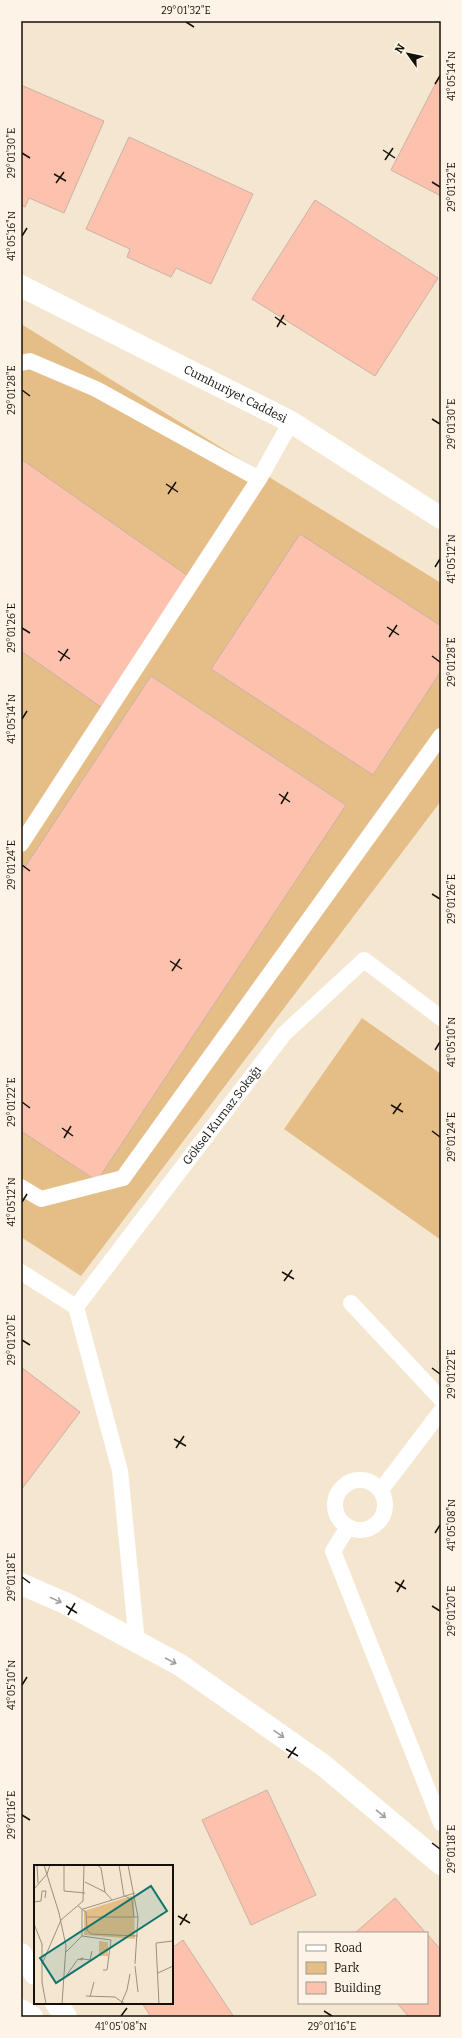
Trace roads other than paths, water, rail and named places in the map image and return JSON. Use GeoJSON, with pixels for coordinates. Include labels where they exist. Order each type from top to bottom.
{"type":"FeatureCollection","features":[{"type":"Feature","properties":{"kind":"street","name":"Cumhuriyet Caddesi"},"geometry":{"type":"LineString","coordinates":[[21,286],[291,422],[441,518]]}},
{"type":"Feature","properties":{"kind":"street"},"geometry":{"type":"LineString","coordinates":[[21,1584],[65,1604],[180,1665],[323,1765],[441,1864]]}},
{"type":"Feature","properties":{"kind":"street"},"geometry":{"type":"LineString","coordinates":[[21,1954],[34,1973]]}},
{"type":"Feature","properties":{"kind":"street"},"geometry":{"type":"LineString","coordinates":[[57,2004],[66,2017]]}},
{"type":"Feature","properties":{"kind":"street"},"geometry":{"type":"LineString","coordinates":[[21,2010],[32,2017]]}},
{"type":"Feature","properties":{"kind":"lane"},"geometry":{"type":"LineString","coordinates":[[21,363],[30,360],[96,389],[259,479]]}},
{"type":"Feature","properties":{"kind":"lane"},"geometry":{"type":"LineString","coordinates":[[21,844],[259,479],[291,422]]}},
{"type":"Feature","properties":{"kind":"lane"},"geometry":{"type":"LineString","coordinates":[[21,1187],[41,1199],[123,1178],[441,736]]}},
{"type":"Feature","properties":{"kind":"lane","name":"Göksel Kurnaz Sokağı"},"geometry":{"type":"LineString","coordinates":[[76,1307],[284,1034],[364,960],[441,1018]]}},
{"type":"Feature","properties":{"kind":"lane"},"geometry":{"type":"LineString","coordinates":[[21,1272],[76,1307],[120,1471],[137,1643]]}},
{"type":"Feature","properties":{"kind":"lane"},"geometry":{"type":"LineString","coordinates":[[351,1304],[441,1399]]}},
{"type":"Feature","properties":{"kind":"lane"},"geometry":{"type":"LineString","coordinates":[[381,1490],[441,1411]]}},
{"type":"Feature","properties":{"kind":"lane"},"geometry":{"type":"LineString","coordinates":[[366,1480],[381,1490],[386,1502],[383,1516],[374,1526],[362,1530],[348,1527],[336,1514],[336,1496],[348,1482],[366,1480]]}},
{"type":"Feature","properties":{"kind":"lane"},"geometry":{"type":"LineString","coordinates":[[348,1527],[333,1551],[441,1823]]}}]}
